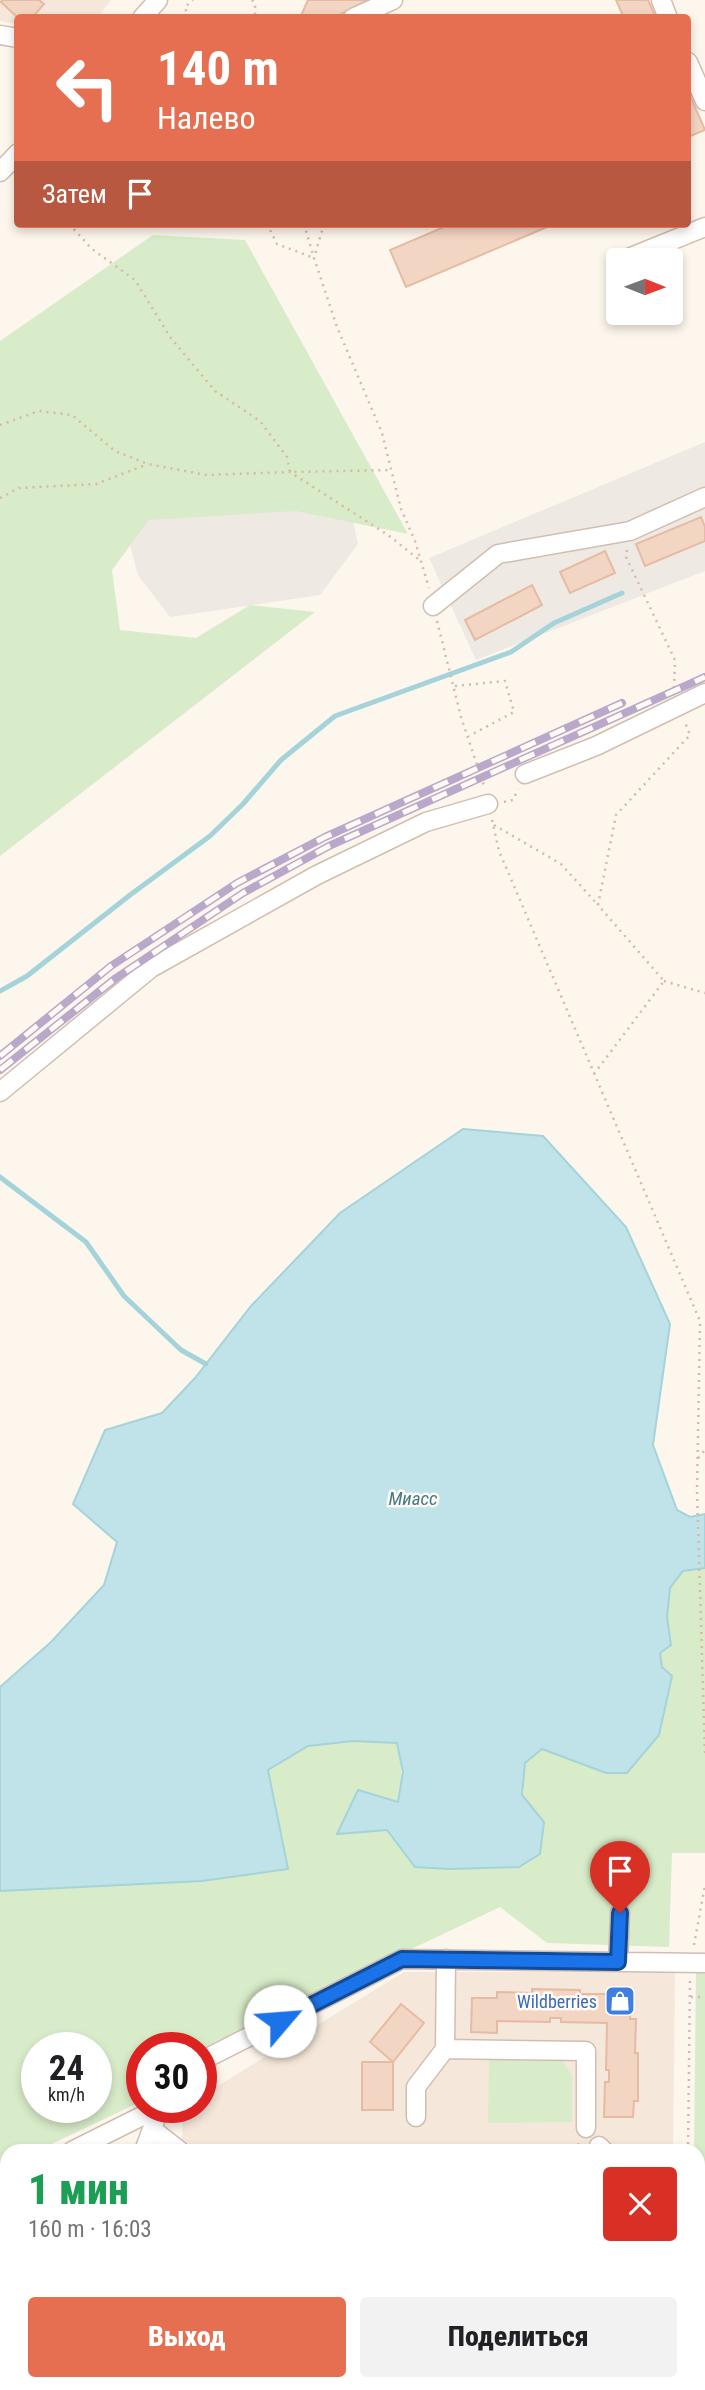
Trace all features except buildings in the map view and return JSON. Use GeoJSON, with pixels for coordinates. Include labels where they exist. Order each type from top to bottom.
{"type":"FeatureCollection","features":[{"type":"Feature","properties":{"kind":"street"},"geometry":{"type":"LineString","coordinates":[[146,14],[158,0]]}},
{"type":"Feature","properties":{"kind":"street"},"geometry":{"type":"LineString","coordinates":[[362,14],[393,0]]}},
{"type":"Feature","properties":{"kind":"street"},"geometry":{"type":"LineString","coordinates":[[691,69],[705,101]]}},
{"type":"Feature","properties":{"kind":"street"},"geometry":{"type":"LineString","coordinates":[[0,172],[14,157]]}},
{"type":"Feature","properties":{"kind":"street"},"geometry":{"type":"LineString","coordinates":[[654,248],[705,227]]}},
{"type":"Feature","properties":{"kind":"street"},"geometry":{"type":"LineString","coordinates":[[433,606],[498,554],[630,531],[705,497]]}},
{"type":"Feature","properties":{"kind":"street"},"geometry":{"type":"LineString","coordinates":[[525,774],[596,746],[705,694]]}},
{"type":"Feature","properties":{"kind":"street"},"geometry":{"type":"LineString","coordinates":[[0,1092],[151,968],[317,875],[426,822],[488,804]]}},
{"type":"Feature","properties":{"kind":"street"},"geometry":{"type":"LineString","coordinates":[[618,1962],[620,1913]]}},
{"type":"Feature","properties":{"kind":"street"},"geometry":{"type":"LineString","coordinates":[[217,2052],[402,1959],[698,1963]]}},
{"type":"Feature","properties":{"kind":"street"},"geometry":{"type":"LineString","coordinates":[[416,2116],[416,2087],[445,2049],[446,1959]]}},
{"type":"Feature","properties":{"kind":"street"},"geometry":{"type":"LineString","coordinates":[[445,2049],[586,2051],[586,2128]]}},
{"type":"Feature","properties":{"kind":"street"},"geometry":{"type":"LineString","coordinates":[[86,2144],[128,2123]]}},
{"type":"Feature","properties":{"kind":"street"},"geometry":{"type":"LineString","coordinates":[[147,2144],[154,2123]]}},
{"type":"Feature","properties":{"kind":"street"},"geometry":{"type":"LineString","coordinates":[[152,2129],[171,2144]]}},
{"type":"Feature","properties":{"kind":"path"},"geometry":{"type":"LineString","coordinates":[[187,14],[185,7],[193,0]]}},
{"type":"Feature","properties":{"kind":"path"},"geometry":{"type":"LineString","coordinates":[[73,228],[92,249],[135,280],[170,337],[215,391],[260,421],[287,457],[290,472],[388,536],[422,562]]}},
{"type":"Feature","properties":{"kind":"path"},"geometry":{"type":"LineString","coordinates":[[269,228],[277,244],[314,258]]}},
{"type":"Feature","properties":{"kind":"path"},"geometry":{"type":"LineString","coordinates":[[305,228],[337,327],[382,433],[401,509],[422,562],[499,851],[700,1321],[697,1491],[705,1754]]}},
{"type":"Feature","properties":{"kind":"path"},"geometry":{"type":"LineString","coordinates":[[314,258],[323,228]]}},
{"type":"Feature","properties":{"kind":"path"},"geometry":{"type":"LineString","coordinates":[[0,425],[38,411],[72,415],[116,451],[148,464],[206,475],[392,470]]}},
{"type":"Feature","properties":{"kind":"path"},"geometry":{"type":"LineString","coordinates":[[0,496],[19,488],[96,484],[148,464]]}},
{"type":"Feature","properties":{"kind":"path"},"geometry":{"type":"LineString","coordinates":[[598,905],[615,815],[690,735],[674,691],[675,660],[626,557],[630,531]]}},
{"type":"Feature","properties":{"kind":"path"},"geometry":{"type":"LineString","coordinates":[[455,686],[505,681],[514,712],[469,736]]}},
{"type":"Feature","properties":{"kind":"path"},"geometry":{"type":"LineString","coordinates":[[488,804],[513,800],[525,774]]}},
{"type":"Feature","properties":{"kind":"path"},"geometry":{"type":"LineString","coordinates":[[493,825],[561,864],[664,981],[705,993]]}},
{"type":"Feature","properties":{"kind":"path"},"geometry":{"type":"LineString","coordinates":[[594,1074],[664,981]]}},
{"type":"Feature","properties":{"kind":"path"},"geometry":{"type":"LineString","coordinates":[[697,1459],[705,1450]]}},
{"type":"Feature","properties":{"kind":"path"},"geometry":{"type":"LineString","coordinates":[[688,2144],[690,1997],[698,1963],[705,1885]]}},
{"type":"Feature","properties":{"kind":"path"},"geometry":{"type":"LineString","coordinates":[[690,1997],[705,1997]]}},
{"type":"Feature","properties":{"kind":"shaded area"},"geometry":{"type":"Polygon","coordinates":[[[0,0],[111,0],[100,14],[14,14],[14,23],[0,21],[0,0]]]}},
{"type":"Feature","properties":{"kind":"shaded area"},"geometry":{"type":"Polygon","coordinates":[[[705,442],[705,571],[476,660],[429,558],[705,442]]]}},
{"type":"Feature","properties":{"kind":"shaded area"},"geometry":{"type":"Polygon","coordinates":[[[278,498],[352,516],[358,544],[320,595],[170,617],[138,575],[128,537],[154,504],[278,498]]]}},
{"type":"Feature","properties":{"kind":"shaded area"},"geometry":{"type":"Polygon","coordinates":[[[404,1972],[675,1972],[673,2144],[181,2144],[183,2123],[217,2123],[217,2086],[404,1972]]]}},
{"type":"Feature","properties":{"kind":"green space"},"geometry":{"type":"Polygon","coordinates":[[[153,235],[245,240],[408,534],[296,511],[149,520],[112,570],[120,630],[196,638],[250,605],[315,612],[0,856],[0,341],[153,235]]]}},
{"type":"Feature","properties":{"kind":"green space"},"geometry":{"type":"Polygon","coordinates":[[[705,1568],[705,1853],[672,1853],[669,1947],[547,1943],[500,1907],[217,2041],[217,2032],[126,2032],[126,2109],[112,2115],[112,2032],[21,2032],[21,2123],[96,2123],[52,2144],[0,2144],[0,1891],[202,1881],[288,1869],[268,1770],[308,1746],[353,1741],[398,1743],[401,1787],[387,1830],[415,1867],[519,1867],[525,1764],[542,1749],[571,1760],[628,1773],[659,1735],[672,1676],[662,1667],[660,1653],[671,1644],[667,1617],[670,1587],[683,1571],[705,1568]]]}},
{"type":"Feature","properties":{"kind":"green space"},"geometry":{"type":"Polygon","coordinates":[[[696,1970],[705,1972],[705,2144],[694,2144],[696,1970]]]}},
{"type":"Feature","properties":{"kind":"green space"},"geometry":{"type":"Polygon","coordinates":[[[489,2060],[562,2061],[572,2075],[572,2122],[488,2123],[489,2060]]]}},
{"type":"Feature","properties":{"kind":"water","name":"Миасс"},"geometry":{"type":"Polygon","coordinates":[[[463,1129],[543,1136],[626,1227],[670,1324],[653,1445],[677,1510],[690,1517],[705,1514],[705,1568],[683,1571],[670,1588],[667,1617],[671,1645],[660,1653],[662,1667],[672,1676],[659,1735],[627,1773],[606,1773],[542,1749],[525,1763],[522,1795],[544,1822],[540,1854],[519,1867],[415,1867],[387,1830],[337,1834],[358,1790],[398,1802],[403,1772],[397,1743],[353,1741],[308,1746],[268,1770],[288,1869],[202,1881],[0,1891],[0,1687],[51,1642],[104,1585],[117,1542],[73,1504],[105,1430],[162,1413],[195,1378],[251,1306],[340,1213],[463,1129]]]}},
{"type":"Feature","properties":{"kind":"waterway"},"geometry":{"type":"LineString","coordinates":[[0,991],[27,976],[210,836],[243,804],[281,760],[335,716],[511,652],[554,623],[622,593]]}},
{"type":"Feature","properties":{"kind":"waterway"},"geometry":{"type":"LineString","coordinates":[[0,1177],[86,1242],[124,1296],[181,1350],[206,1364]]}},
{"type":"Feature","properties":{"kind":"railway"},"geometry":{"type":"LineString","coordinates":[[0,1070],[116,978],[243,893],[329,846],[705,677]]}},
{"type":"Feature","properties":{"kind":"railway"},"geometry":{"type":"LineString","coordinates":[[0,1056],[111,966],[237,883],[325,837],[622,703]]}},
{"type":"Feature","properties":{"kind":"place","name":"Wildberries"},"geometry":{"type":"Point","coordinates":[620,2001]}},
{"type":"Feature","properties":{"kind":"route"},"geometry":{"type":"LineString","coordinates":[[280,2021],[402,1959],[618,1962],[620,1913]]}}]}
